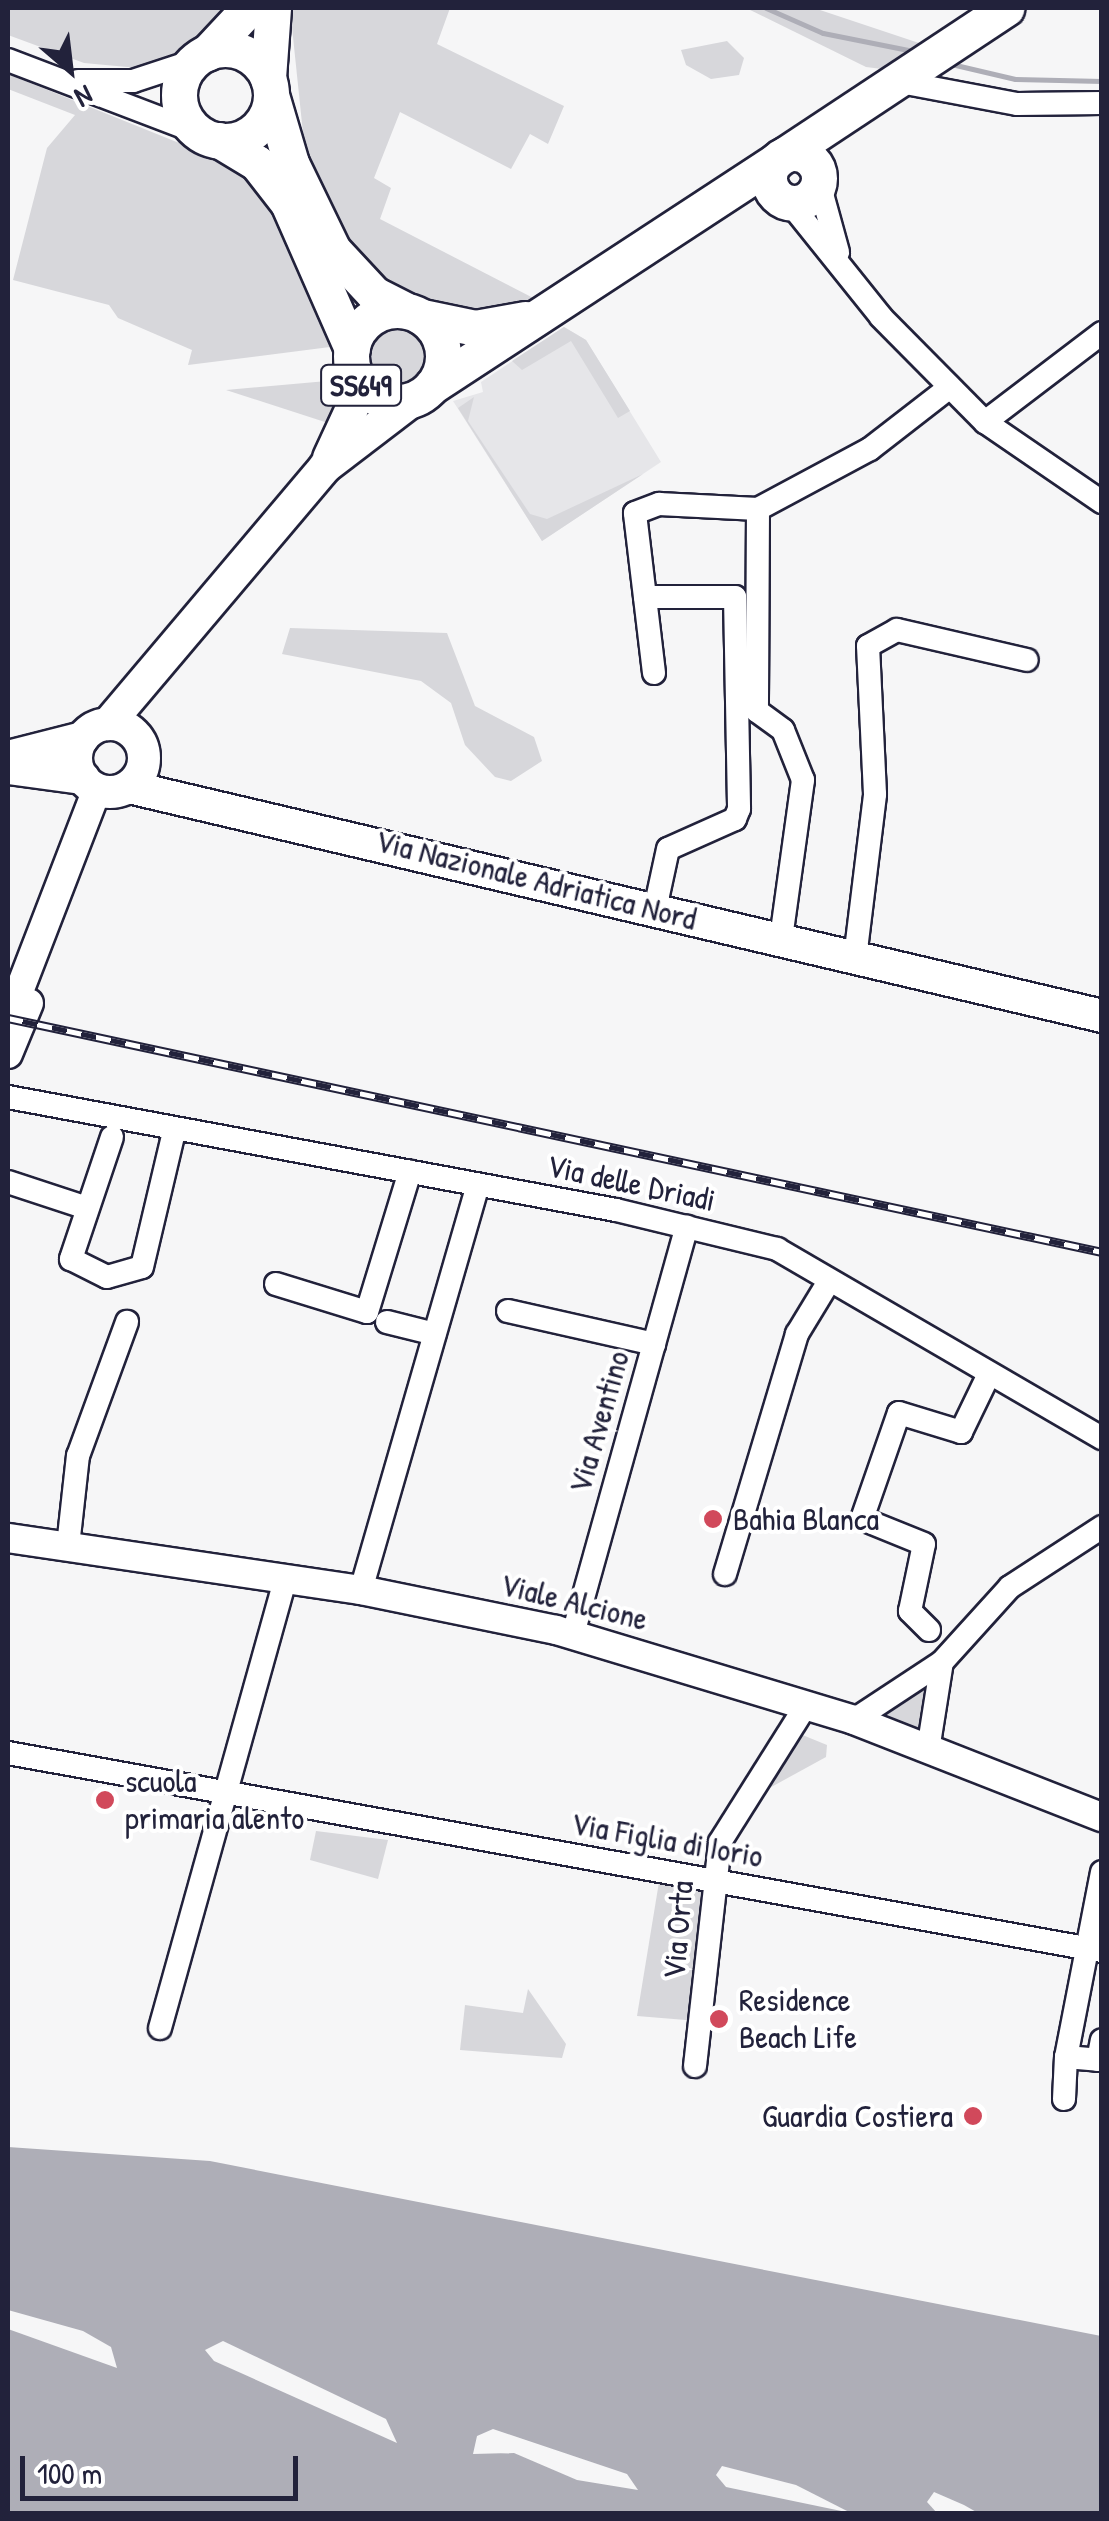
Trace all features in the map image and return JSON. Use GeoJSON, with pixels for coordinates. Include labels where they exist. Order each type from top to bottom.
{"type":"FeatureCollection","features":[{"type":"Feature","properties":{"kind":"main road"},"geometry":{"type":"LineString","coordinates":[[249,8],[201,57],[179,98],[209,137],[257,163],[288,203],[352,358]]}},
{"type":"Feature","properties":{"kind":"main road"},"geometry":{"type":"LineString","coordinates":[[273,8],[269,86],[290,164],[333,250],[374,294],[414,314]]}},
{"type":"Feature","properties":{"kind":"main road","name":"SS649"},"geometry":{"type":"LineString","coordinates":[[325,466],[423,393],[1008,8]]}},
{"type":"Feature","properties":{"kind":"main road"},"geometry":{"type":"LineString","coordinates":[[201,57],[236,50],[269,86]]}},
{"type":"Feature","properties":{"kind":"main road"},"geometry":{"type":"LineString","coordinates":[[209,137],[249,134],[269,86]]}},
{"type":"Feature","properties":{"kind":"main road","name":"SS649"},"geometry":{"type":"LineString","coordinates":[[687,216],[785,200],[804,201],[860,104]]}},
{"type":"Feature","properties":{"kind":"main road"},"geometry":{"type":"LineString","coordinates":[[785,200],[770,177],[779,159],[806,156],[819,180]]}},
{"type":"Feature","properties":{"kind":"main road","name":"SS649"},"geometry":{"type":"LineString","coordinates":[[117,736],[158,674],[325,466],[350,417],[352,358],[378,314],[414,314],[475,328],[550,311]]}},
{"type":"Feature","properties":{"kind":"main road","name":"SS649"},"geometry":{"type":"LineString","coordinates":[[414,314],[444,357],[423,393]]}},
{"type":"Feature","properties":{"kind":"main road","name":"SS649"},"geometry":{"type":"LineString","coordinates":[[352,358],[369,393],[423,393]]}},
{"type":"Feature","properties":{"kind":"main road"},"geometry":{"type":"LineString","coordinates":[[8,757],[117,736]]}},
{"type":"Feature","properties":{"kind":"main road"},"geometry":{"type":"LineString","coordinates":[[103,785],[143,768],[117,736]]}},
{"type":"Feature","properties":{"kind":"main road"},"geometry":{"type":"LineString","coordinates":[[103,785],[117,736]]}},
{"type":"Feature","properties":{"kind":"main road","name":"Via Nazionale Adriatica Nord"},"geometry":{"type":"LineString","coordinates":[[117,736],[216,801]]}},
{"type":"Feature","properties":{"kind":"main road","name":"Via Nazionale Adriatica Nord"},"geometry":{"type":"LineString","coordinates":[[8,768],[216,801],[1102,1016]]}},
{"type":"Feature","properties":{"kind":"street"},"geometry":{"type":"LineString","coordinates":[[65,82],[133,81],[201,57]]}},
{"type":"Feature","properties":{"kind":"street"},"geometry":{"type":"LineString","coordinates":[[8,60],[209,137]]}},
{"type":"Feature","properties":{"kind":"street"},"geometry":{"type":"LineString","coordinates":[[904,74],[1017,104],[1102,103]]}},
{"type":"Feature","properties":{"kind":"street"},"geometry":{"type":"LineString","coordinates":[[819,180],[842,265]]}},
{"type":"Feature","properties":{"kind":"street"},"geometry":{"type":"LineString","coordinates":[[785,200],[984,422],[1102,502]]}},
{"type":"Feature","properties":{"kind":"street"},"geometry":{"type":"LineString","coordinates":[[984,422],[1102,333]]}},
{"type":"Feature","properties":{"kind":"street"},"geometry":{"type":"LineString","coordinates":[[654,673],[635,514],[660,504],[758,509],[870,448],[950,387]]}},
{"type":"Feature","properties":{"kind":"street"},"geometry":{"type":"LineString","coordinates":[[758,509],[757,711],[783,730],[803,780],[782,939]]}},
{"type":"Feature","properties":{"kind":"street"},"geometry":{"type":"LineString","coordinates":[[645,597],[734,597],[738,809],[735,819],[668,848],[655,909]]}},
{"type":"Feature","properties":{"kind":"street"},"geometry":{"type":"LineString","coordinates":[[856,958],[873,832],[868,646],[897,630],[1028,660]]}},
{"type":"Feature","properties":{"kind":"street"},"geometry":{"type":"LineString","coordinates":[[8,1020],[103,785]]}},
{"type":"Feature","properties":{"kind":"street"},"geometry":{"type":"LineString","coordinates":[[8,1054],[28,1010],[38,947]]}},
{"type":"Feature","properties":{"kind":"street","name":"Via delle Driadi"},"geometry":{"type":"LineString","coordinates":[[8,1097],[174,1132],[410,1171],[777,1249],[828,1283],[1102,1438]]}},
{"type":"Feature","properties":{"kind":"street"},"geometry":{"type":"LineString","coordinates":[[112,1137],[84,1208],[71,1260],[106,1276],[142,1266],[174,1132]]}},
{"type":"Feature","properties":{"kind":"street"},"geometry":{"type":"LineString","coordinates":[[276,1284],[367,1312],[410,1171]]}},
{"type":"Feature","properties":{"kind":"street"},"geometry":{"type":"LineString","coordinates":[[8,1182],[84,1208]]}},
{"type":"Feature","properties":{"kind":"street"},"geometry":{"type":"LineString","coordinates":[[361,1590],[478,1186]]}},
{"type":"Feature","properties":{"kind":"street","name":"Via Aventino"},"geometry":{"type":"LineString","coordinates":[[573,1634],[687,1227]]}},
{"type":"Feature","properties":{"kind":"street"},"geometry":{"type":"LineString","coordinates":[[726,1574],[797,1334],[828,1283]]}},
{"type":"Feature","properties":{"kind":"street"},"geometry":{"type":"LineString","coordinates":[[508,1312],[654,1344]]}},
{"type":"Feature","properties":{"kind":"street"},"geometry":{"type":"LineString","coordinates":[[68,1546],[78,1456],[127,1322]]}},
{"type":"Feature","properties":{"kind":"street"},"geometry":{"type":"LineString","coordinates":[[388,1322],[436,1334]]}},
{"type":"Feature","properties":{"kind":"street"},"geometry":{"type":"LineString","coordinates":[[930,1630],[910,1611],[924,1544],[862,1519],[900,1413],[961,1432],[989,1374]]}},
{"type":"Feature","properties":{"kind":"street"},"geometry":{"type":"LineString","coordinates":[[854,1720],[942,1662],[1010,1587],[1102,1527]]}},
{"type":"Feature","properties":{"kind":"street","name":"Viale Alcione"},"geometry":{"type":"LineString","coordinates":[[8,1538],[361,1590],[573,1634],[854,1720],[1102,1817]]}},
{"type":"Feature","properties":{"kind":"street"},"geometry":{"type":"LineString","coordinates":[[160,2028],[220,1793],[286,1578]]}},
{"type":"Feature","properties":{"kind":"street"},"geometry":{"type":"LineString","coordinates":[[928,1750],[942,1662]]}},
{"type":"Feature","properties":{"kind":"street","name":"Via Orta"},"geometry":{"type":"LineString","coordinates":[[696,2066],[714,1880],[734,1809],[807,1704]]}},
{"type":"Feature","properties":{"kind":"street","name":"Via Figlia di Iorio"},"geometry":{"type":"LineString","coordinates":[[8,1754],[1091,1950]]}},
{"type":"Feature","properties":{"kind":"street"},"geometry":{"type":"LineString","coordinates":[[1064,2099],[1066,2057],[1091,1950],[1102,1872]]}},
{"type":"Feature","properties":{"kind":"street"},"geometry":{"type":"LineString","coordinates":[[1066,2057],[1098,2060],[1102,2040]]}},
{"type":"Feature","properties":{"kind":"shaded area"},"geometry":{"type":"Polygon","coordinates":[[[8,8],[236,8],[194,49],[138,68],[84,63],[8,35],[8,8]]]}},
{"type":"Feature","properties":{"kind":"shaded area"},"geometry":{"type":"Polygon","coordinates":[[[290,8],[450,8],[437,44],[564,106],[548,144],[530,134],[511,169],[400,112],[374,178],[391,188],[380,219],[543,303],[511,313],[441,313],[382,283],[351,252],[306,162],[290,8]]]}},
{"type":"Feature","properties":{"kind":"shaded area"},"geometry":{"type":"Polygon","coordinates":[[[746,8],[814,8],[925,45],[890,70],[866,67],[746,8]]]}},
{"type":"Feature","properties":{"kind":"shaded area"},"geometry":{"type":"Polygon","coordinates":[[[727,41],[744,58],[739,75],[711,79],[686,65],[681,50],[727,41]]]}},
{"type":"Feature","properties":{"kind":"shaded area"},"geometry":{"type":"Polygon","coordinates":[[[8,74],[261,176],[337,336],[330,347],[188,365],[192,350],[118,318],[109,305],[13,280],[47,148],[75,115],[8,89],[8,74]]]}},
{"type":"Feature","properties":{"kind":"shaded area"},"geometry":{"type":"Polygon","coordinates":[[[564,327],[586,340],[661,462],[542,541],[453,401],[483,392],[481,382],[564,327]]]}},
{"type":"Feature","properties":{"kind":"shaded area"},"geometry":{"type":"Polygon","coordinates":[[[564,327],[586,340],[630,411],[618,418],[571,341],[522,370],[512,361],[564,327]]]}},
{"type":"Feature","properties":{"kind":"shaded area"},"geometry":{"type":"Polygon","coordinates":[[[397,328],[417,336],[425,356],[417,376],[397,384],[377,376],[369,356],[377,336],[397,328]]]}},
{"type":"Feature","properties":{"kind":"shaded area"},"geometry":{"type":"Polygon","coordinates":[[[327,381],[342,394],[328,423],[226,390],[327,381]]]}},
{"type":"Feature","properties":{"kind":"shaded area"},"geometry":{"type":"Polygon","coordinates":[[[474,397],[468,421],[530,514],[547,519],[643,474],[542,541],[458,408],[474,397]]]}},
{"type":"Feature","properties":{"kind":"shaded area"},"geometry":{"type":"Polygon","coordinates":[[[290,628],[447,633],[475,706],[534,737],[542,761],[511,781],[495,777],[465,745],[451,703],[421,681],[282,654],[290,628]]]}},
{"type":"Feature","properties":{"kind":"shaded area"},"geometry":{"type":"Polygon","coordinates":[[[927,1687],[927,1732],[878,1712],[895,1705],[927,1687]]]}},
{"type":"Feature","properties":{"kind":"shaded area"},"geometry":{"type":"Polygon","coordinates":[[[800,1734],[827,1745],[826,1757],[764,1791],[800,1734]]]}},
{"type":"Feature","properties":{"kind":"shaded area"},"geometry":{"type":"Polygon","coordinates":[[[316,1831],[388,1840],[378,1879],[310,1860],[316,1831]]]}},
{"type":"Feature","properties":{"kind":"shaded area"},"geometry":{"type":"Polygon","coordinates":[[[659,1882],[715,1892],[698,2021],[637,2016],[659,1882]]]}},
{"type":"Feature","properties":{"kind":"shaded area"},"geometry":{"type":"Polygon","coordinates":[[[528,1989],[566,2044],[562,2058],[460,2050],[465,2005],[523,2013],[528,1989]]]}},
{"type":"Feature","properties":{"kind":"shaded area"},"geometry":{"type":"Polygon","coordinates":[[[8,2147],[210,2161],[1101,2336],[1101,2513],[8,2513],[8,2147]]]}},
{"type":"Feature","properties":{"kind":"pier"},"geometry":{"type":"Polygon","coordinates":[[[8,2310],[83,2331],[111,2347],[117,2368],[8,2329],[8,2310]]]}},
{"type":"Feature","properties":{"kind":"pier"},"geometry":{"type":"Polygon","coordinates":[[[223,2341],[386,2419],[397,2443],[214,2361],[205,2350],[223,2341]]]}},
{"type":"Feature","properties":{"kind":"pier"},"geometry":{"type":"Polygon","coordinates":[[[493,2429],[627,2474],[638,2490],[577,2480],[514,2453],[473,2454],[477,2436],[493,2429]]]}},
{"type":"Feature","properties":{"kind":"pier"},"geometry":{"type":"Polygon","coordinates":[[[722,2466],[796,2485],[851,2513],[726,2487],[716,2475],[722,2466]]]}},
{"type":"Feature","properties":{"kind":"pier"},"geometry":{"type":"Polygon","coordinates":[[[934,2492],[978,2513],[937,2513],[927,2502],[934,2492]]]}},
{"type":"Feature","properties":{"kind":"waterway"},"geometry":{"type":"LineString","coordinates":[[766,8],[823,33],[918,52]]}},
{"type":"Feature","properties":{"kind":"waterway"},"geometry":{"type":"LineString","coordinates":[[947,63],[1015,79],[1102,81]]}},
{"type":"Feature","properties":{"kind":"railway"},"geometry":{"type":"LineString","coordinates":[[8,1018],[1102,1252]]}},
{"type":"Feature","properties":{"kind":"place","name":"Bahia Blanca"},"geometry":{"type":"Point","coordinates":[713,1519]}},
{"type":"Feature","properties":{"kind":"place","name":"scuola primaria alento"},"geometry":{"type":"Point","coordinates":[105,1800]}},
{"type":"Feature","properties":{"kind":"place","name":"Residence Beach Life"},"geometry":{"type":"Point","coordinates":[719,2019]}},
{"type":"Feature","properties":{"kind":"place","name":"Guardia Costiera"},"geometry":{"type":"Point","coordinates":[973,2116]}}]}
